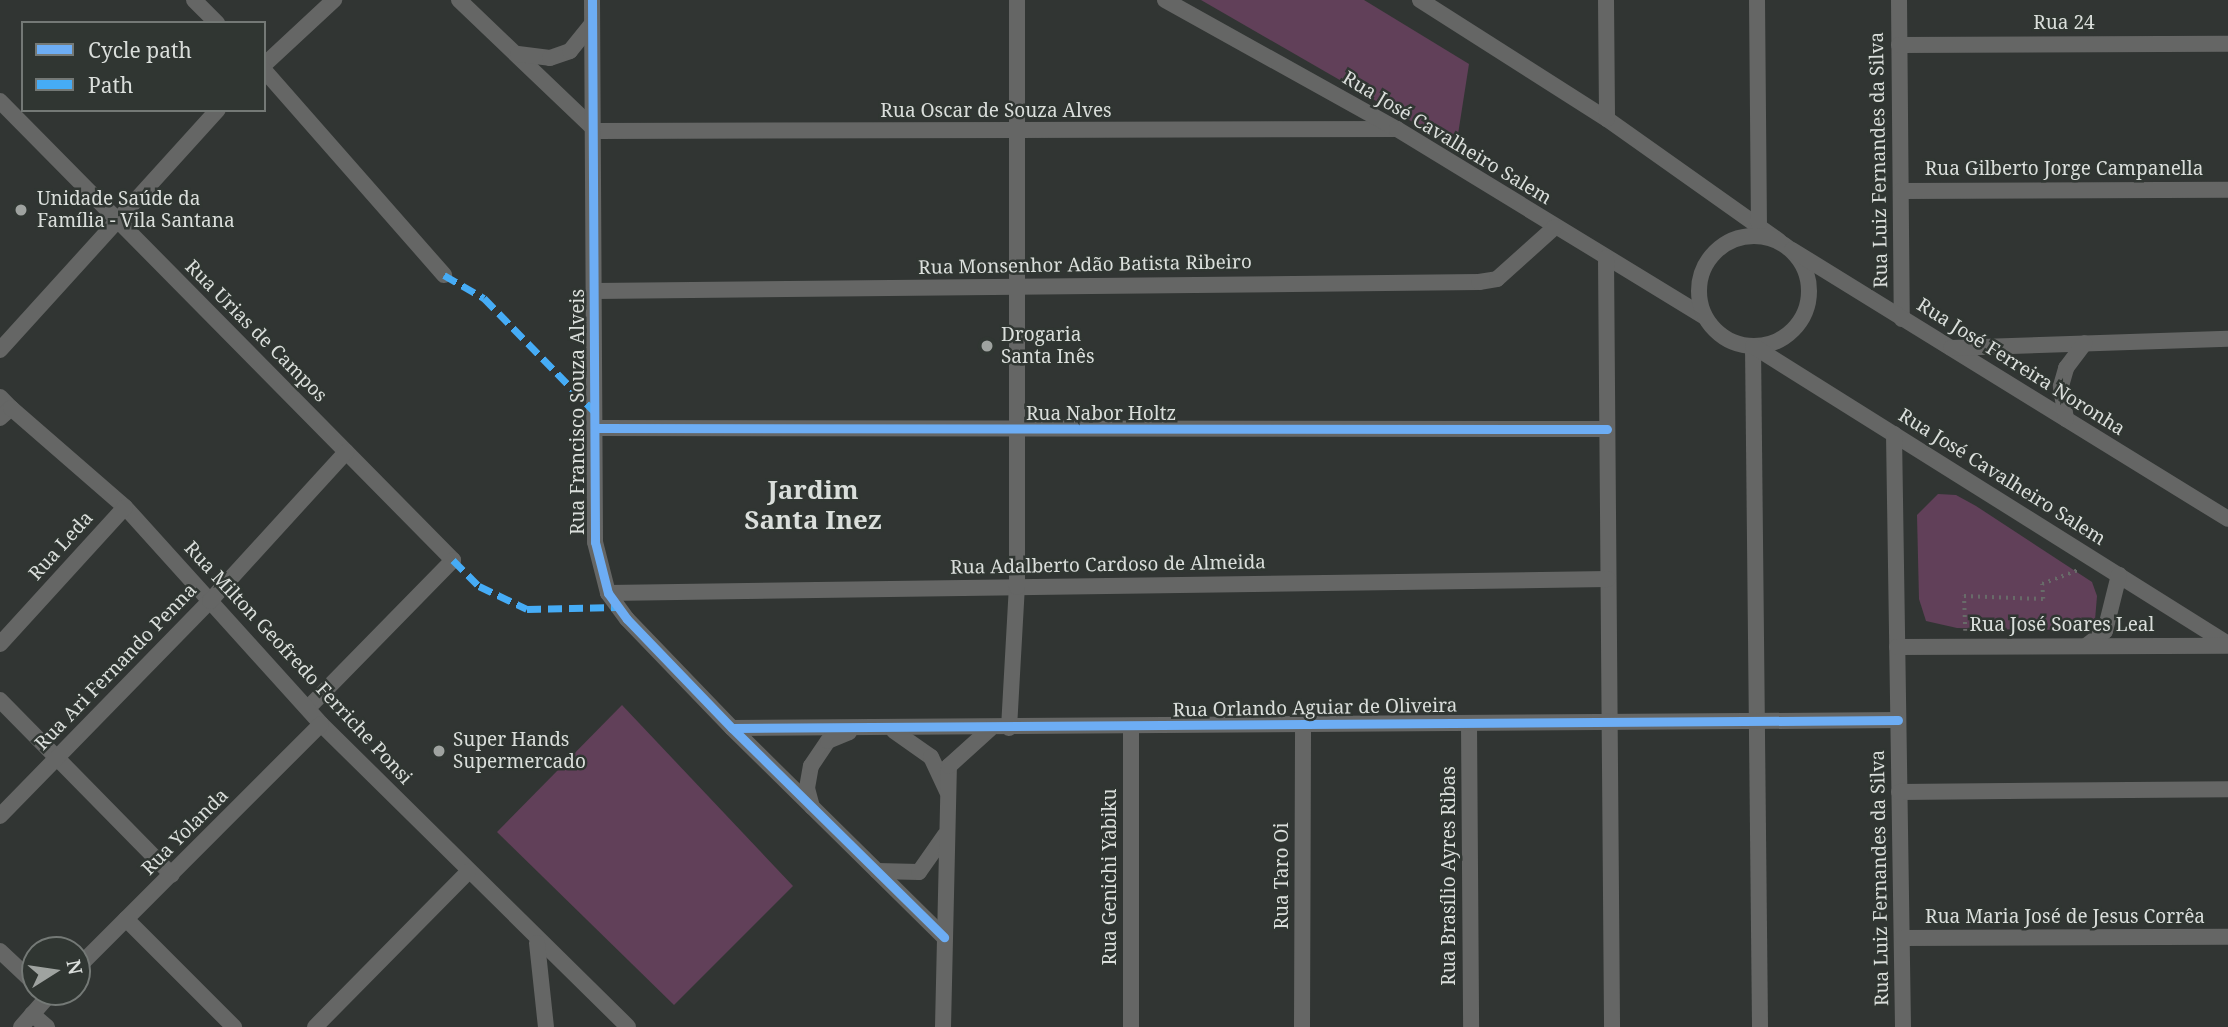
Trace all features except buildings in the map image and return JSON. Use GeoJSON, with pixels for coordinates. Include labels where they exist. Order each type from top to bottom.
{"type":"FeatureCollection","features":[{"type":"Feature","properties":{"kind":"street"},"geometry":{"type":"LineString","coordinates":[[194,0],[215,21]]}},
{"type":"Feature","properties":{"kind":"street"},"geometry":{"type":"LineString","coordinates":[[266,66],[334,0]]}},
{"type":"Feature","properties":{"kind":"street"},"geometry":{"type":"LineString","coordinates":[[459,0],[596,131]]}},
{"type":"Feature","properties":{"kind":"street","name":"Rua Francisco Souza Alveis"},"geometry":{"type":"LineString","coordinates":[[592,0],[596,131],[595,542],[608,593],[628,619],[732,728],[944,937]]}},
{"type":"Feature","properties":{"kind":"street"},"geometry":{"type":"LineString","coordinates":[[1009,729],[1017,587],[1017,0]]}},
{"type":"Feature","properties":{"kind":"street","name":"Rua José Cavalheiro Salem"},"geometry":{"type":"LineString","coordinates":[[1165,0],[1397,129],[1705,317]]}},
{"type":"Feature","properties":{"kind":"street","name":"Rua José Ferreira Noronha"},"geometry":{"type":"LineString","coordinates":[[1420,0],[1606,119],[1759,223],[1785,246],[2228,519]]}},
{"type":"Feature","properties":{"kind":"street"},"geometry":{"type":"LineString","coordinates":[[1606,0],[1606,119]]}},
{"type":"Feature","properties":{"kind":"street"},"geometry":{"type":"LineString","coordinates":[[1757,0],[1759,223]]}},
{"type":"Feature","properties":{"kind":"street","name":"Rua Luiz Fernandes da Silva"},"geometry":{"type":"LineString","coordinates":[[1899,0],[1902,318]]}},
{"type":"Feature","properties":{"kind":"street"},"geometry":{"type":"LineString","coordinates":[[513,51],[528,58],[550,58],[570,51],[593,24]]}},
{"type":"Feature","properties":{"kind":"street","name":"Rua 24"},"geometry":{"type":"LineString","coordinates":[[1899,45],[2228,44]]}},
{"type":"Feature","properties":{"kind":"street"},"geometry":{"type":"LineString","coordinates":[[266,70],[444,275]]}},
{"type":"Feature","properties":{"kind":"street","name":"Rua Urias de Campos"},"geometry":{"type":"LineString","coordinates":[[0,101],[453,560],[308,708]]}},
{"type":"Feature","properties":{"kind":"street"},"geometry":{"type":"LineString","coordinates":[[0,350],[216,112]]}},
{"type":"Feature","properties":{"kind":"street","name":"Rua Oscar de Souza Alves"},"geometry":{"type":"LineString","coordinates":[[596,131],[1019,133],[1397,129]]}},
{"type":"Feature","properties":{"kind":"street","name":"Rua Gilberto Jorge Campanella"},"geometry":{"type":"LineString","coordinates":[[1901,191],[2228,190]]}},
{"type":"Feature","properties":{"kind":"street","name":"Rua Monsenhor Adão Batista Ribeiro"},"geometry":{"type":"LineString","coordinates":[[595,291],[1479,282],[1497,279],[1555,227]]}},
{"type":"Feature","properties":{"kind":"street"},"geometry":{"type":"LineString","coordinates":[[1748,235],[1785,246],[1809,282],[1804,314],[1783,338],[1754,346],[1729,340],[1705,317],[1699,285],[1711,256],[1727,242],[1748,235]]}},
{"type":"Feature","properties":{"kind":"street"},"geometry":{"type":"LineString","coordinates":[[1606,258],[1612,1027]]}},
{"type":"Feature","properties":{"kind":"street"},"geometry":{"type":"LineString","coordinates":[[1950,348],[2228,339]]}},
{"type":"Feature","properties":{"kind":"street"},"geometry":{"type":"LineString","coordinates":[[2066,419],[2061,386],[2066,368],[2085,344]]}},
{"type":"Feature","properties":{"kind":"street"},"geometry":{"type":"LineString","coordinates":[[1754,346],[1760,1027]]}},
{"type":"Feature","properties":{"kind":"street","name":"Rua José Cavalheiro Salem"},"geometry":{"type":"LineString","coordinates":[[1754,346],[2228,645]]}},
{"type":"Feature","properties":{"kind":"street","name":"Rua Milton Geofredo Ferriche Ponsi"},"geometry":{"type":"LineString","coordinates":[[4,408],[125,507],[321,724],[536,941],[628,1027]]}},
{"type":"Feature","properties":{"kind":"street","name":"Rua Nabor Holtz"},"geometry":{"type":"LineString","coordinates":[[595,428],[1018,432],[1607,429]]}},
{"type":"Feature","properties":{"kind":"street","name":"Rua Luiz Fernandes da Silva"},"geometry":{"type":"LineString","coordinates":[[1894,434],[1903,1027]]}},
{"type":"Feature","properties":{"kind":"street","name":"Rua Ari Fernando Penna"},"geometry":{"type":"LineString","coordinates":[[0,817],[209,601],[346,452]]}},
{"type":"Feature","properties":{"kind":"street","name":"Rua Leda"},"geometry":{"type":"LineString","coordinates":[[0,644],[125,507]]}},
{"type":"Feature","properties":{"kind":"street"},"geometry":{"type":"LineString","coordinates":[[2086,646],[2105,631],[2119,575]]}},
{"type":"Feature","properties":{"kind":"street","name":"Rua Adalberto Cardoso de Almeida"},"geometry":{"type":"LineString","coordinates":[[608,593],[1608,579]]}},
{"type":"Feature","properties":{"kind":"street","name":"Rua José Soares Leal"},"geometry":{"type":"LineString","coordinates":[[1897,647],[2228,645]]}},
{"type":"Feature","properties":{"kind":"street"},"geometry":{"type":"LineString","coordinates":[[0,700],[172,874]]}},
{"type":"Feature","properties":{"kind":"street","name":"Rua Orlando Aguiar de Oliveira"},"geometry":{"type":"LineString","coordinates":[[732,728],[1009,729],[1898,720]]}},
{"type":"Feature","properties":{"kind":"street","name":"Rua Yolanda"},"geometry":{"type":"LineString","coordinates":[[91,954],[321,724]]}},
{"type":"Feature","properties":{"kind":"street","name":"Rua Brasílio Ayres Ribas"},"geometry":{"type":"LineString","coordinates":[[1469,724],[1471,1027]]}},
{"type":"Feature","properties":{"kind":"street","name":"Rua Taro Oi"},"geometry":{"type":"LineString","coordinates":[[1302,1027],[1303,726]]}},
{"type":"Feature","properties":{"kind":"street","name":"Rua Genichi Yabiku"},"geometry":{"type":"LineString","coordinates":[[1131,1027],[1132,727]]}},
{"type":"Feature","properties":{"kind":"street"},"geometry":{"type":"LineString","coordinates":[[812,807],[807,788],[819,750],[858,729]]}},
{"type":"Feature","properties":{"kind":"street"},"geometry":{"type":"LineString","coordinates":[[887,729],[905,735],[931,757],[948,793]]}},
{"type":"Feature","properties":{"kind":"street"},"geometry":{"type":"LineString","coordinates":[[943,1027],[948,793],[954,758],[990,729]]}},
{"type":"Feature","properties":{"kind":"street"},"geometry":{"type":"LineString","coordinates":[[1899,792],[2228,789]]}},
{"type":"Feature","properties":{"kind":"street"},"geometry":{"type":"LineString","coordinates":[[877,871],[919,872],[930,863],[947,831]]}},
{"type":"Feature","properties":{"kind":"street"},"geometry":{"type":"LineString","coordinates":[[316,1027],[468,872]]}},
{"type":"Feature","properties":{"kind":"street"},"geometry":{"type":"LineString","coordinates":[[126,919],[234,1027]]}},
{"type":"Feature","properties":{"kind":"street","name":"Rua Maria José de Jesus Corrêa"},"geometry":{"type":"LineString","coordinates":[[1902,938],[2228,937]]}},
{"type":"Feature","properties":{"kind":"street"},"geometry":{"type":"LineString","coordinates":[[536,941],[543,981],[546,1027]]}},
{"type":"Feature","properties":{"kind":"street"},"geometry":{"type":"LineString","coordinates":[[0,951],[21,971]]}},
{"type":"Feature","properties":{"kind":"street"},"geometry":{"type":"LineString","coordinates":[[543,981],[551,968],[563,967]]}},
{"type":"Feature","properties":{"kind":"street"},"geometry":{"type":"LineString","coordinates":[[21,1027],[38,1006]]}},
{"type":"Feature","properties":{"kind":"street"},"geometry":{"type":"LineString","coordinates":[[606,1007],[612,1027]]}},
{"type":"Feature","properties":{"kind":"street"},"geometry":{"type":"LineString","coordinates":[[32,1014],[47,1027]]}},
{"type":"Feature","properties":{"kind":"path"},"geometry":{"type":"LineString","coordinates":[[1966,647],[1964,596],[2043,599],[2042,584],[2098,563]]}},
{"type":"Feature","properties":{"kind":"shaded area"},"geometry":{"type":"Polygon","coordinates":[[[1201,0],[1364,0],[1469,64],[1456,147],[1201,0]]]}},
{"type":"Feature","properties":{"kind":"shaded area"},"geometry":{"type":"Polygon","coordinates":[[[1938,494],[1956,495],[1976,506],[2092,582],[2097,596],[2095,620],[2085,629],[2031,630],[1957,628],[1926,621],[1919,599],[1917,515],[1938,494]]]}},
{"type":"Feature","properties":{"kind":"shaded area"},"geometry":{"type":"Polygon","coordinates":[[[622,705],[793,886],[674,1005],[497,832],[622,705]]]}},
{"type":"Feature","properties":{"kind":"marked path"},"geometry":{"type":"LineString","coordinates":[[444,275],[484,298],[594,411]]}},
{"type":"Feature","properties":{"kind":"marked path"},"geometry":{"type":"LineString","coordinates":[[453,560],[479,586],[527,609],[617,607]]}},
{"type":"Feature","properties":{"kind":"cycle path"},"geometry":{"type":"LineString","coordinates":[[592,0],[595,542],[608,593],[627,619],[732,728],[944,937]]}},
{"type":"Feature","properties":{"kind":"cycle path"},"geometry":{"type":"LineString","coordinates":[[595,428],[1607,429]]}},
{"type":"Feature","properties":{"kind":"cycle path"},"geometry":{"type":"LineString","coordinates":[[732,728],[1898,720]]}},
{"type":"Feature","properties":{"kind":"place","name":"Unidade Saúde da Família - Vila Santana"},"geometry":{"type":"Point","coordinates":[21,210]}},
{"type":"Feature","properties":{"kind":"place","name":"Drogaria Santa Inês"},"geometry":{"type":"Point","coordinates":[987,346]}},
{"type":"Feature","properties":{"kind":"place","name":"Super Hands Supermercado"},"geometry":{"type":"Point","coordinates":[439,751]}},
{"type":"Feature","properties":{"kind":"district","name":"Jardim Santa Inez"},"geometry":{"type":"Point","coordinates":[813,505]}}]}
